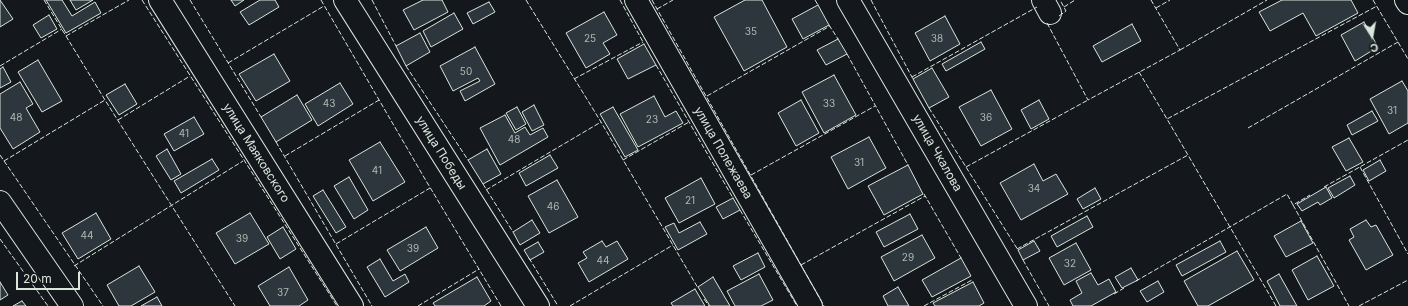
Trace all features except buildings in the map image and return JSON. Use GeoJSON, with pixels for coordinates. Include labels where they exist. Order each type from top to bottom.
{"type":"FeatureCollection","features":[{"type":"Feature","properties":{"kind":"street","name":"улица Маяковского"},"geometry":{"type":"LineString","coordinates":[[160,0],[352,306]]}},
{"type":"Feature","properties":{"kind":"street","name":"улица Победы"},"geometry":{"type":"LineString","coordinates":[[345,0],[538,306]]}},
{"type":"Feature","properties":{"kind":"street","name":"улица Полежаева"},"geometry":{"type":"LineString","coordinates":[[636,0],[811,306]]}},
{"type":"Feature","properties":{"kind":"street","name":"улица Чкалова"},"geometry":{"type":"LineString","coordinates":[[848,0],[1026,306]]}},
{"type":"Feature","properties":{"kind":"street"},"geometry":{"type":"LineString","coordinates":[[0,202],[72,306]]}},
{"type":"Feature","properties":{"kind":"fence"},"geometry":{"type":"LineString","coordinates":[[44,0],[105,100],[235,306]]}},
{"type":"Feature","properties":{"kind":"fence"},"geometry":{"type":"LineString","coordinates":[[66,36],[129,0]]}},
{"type":"Feature","properties":{"kind":"fence"},"geometry":{"type":"LineString","coordinates":[[142,0],[337,306]]}},
{"type":"Feature","properties":{"kind":"fence"},"geometry":{"type":"LineString","coordinates":[[190,0],[261,117]]}},
{"type":"Feature","properties":{"kind":"fence"},"geometry":{"type":"LineString","coordinates":[[321,0],[501,306]]}},
{"type":"Feature","properties":{"kind":"fence"},"geometry":{"type":"LineString","coordinates":[[372,0],[396,46]]}},
{"type":"Feature","properties":{"kind":"fence"},"geometry":{"type":"LineString","coordinates":[[526,0],[601,122],[698,288]]}},
{"type":"Feature","properties":{"kind":"fence"},"geometry":{"type":"LineString","coordinates":[[620,0],[643,42]]}},
{"type":"Feature","properties":{"kind":"fence"},"geometry":{"type":"LineString","coordinates":[[652,0],[824,306]]}},
{"type":"Feature","properties":{"kind":"fence"},"geometry":{"type":"LineString","coordinates":[[657,9],[673,0]]}},
{"type":"Feature","properties":{"kind":"fence"},"geometry":{"type":"LineString","coordinates":[[815,0],[818,5]]}},
{"type":"Feature","properties":{"kind":"fence"},"geometry":{"type":"LineString","coordinates":[[871,0],[913,79]]}},
{"type":"Feature","properties":{"kind":"fence"},"geometry":{"type":"LineString","coordinates":[[1059,16],[1066,11],[1060,0]]}},
{"type":"Feature","properties":{"kind":"fence"},"geometry":{"type":"LineString","coordinates":[[1064,7],[1075,0]]}},
{"type":"Feature","properties":{"kind":"fence"},"geometry":{"type":"LineString","coordinates":[[1047,23],[1088,100],[1180,50],[1151,0]]}},
{"type":"Feature","properties":{"kind":"fence"},"geometry":{"type":"LineString","coordinates":[[1156,8],[1170,0]]}},
{"type":"Feature","properties":{"kind":"fence"},"geometry":{"type":"LineString","coordinates":[[1180,50],[1267,0]]}},
{"type":"Feature","properties":{"kind":"fence"},"geometry":{"type":"LineString","coordinates":[[1373,0],[1408,59]]}},
{"type":"Feature","properties":{"kind":"fence"},"geometry":{"type":"LineString","coordinates":[[228,63],[324,6]]}},
{"type":"Feature","properties":{"kind":"fence"},"geometry":{"type":"LineString","coordinates":[[1276,306],[1167,119],[1377,6]]}},
{"type":"Feature","properties":{"kind":"fence"},"geometry":{"type":"LineString","coordinates":[[912,77],[1037,7]]}},
{"type":"Feature","properties":{"kind":"fence"},"geometry":{"type":"LineString","coordinates":[[829,25],[838,39]]}},
{"type":"Feature","properties":{"kind":"fence"},"geometry":{"type":"LineString","coordinates":[[707,96],[830,26]]}},
{"type":"Feature","properties":{"kind":"fence"},"geometry":{"type":"LineString","coordinates":[[0,66],[62,29]]}},
{"type":"Feature","properties":{"kind":"fence"},"geometry":{"type":"LineString","coordinates":[[574,79],[643,42]]}},
{"type":"Feature","properties":{"kind":"fence"},"geometry":{"type":"LineString","coordinates":[[1248,128],[1398,42]]}},
{"type":"Feature","properties":{"kind":"fence"},"geometry":{"type":"LineString","coordinates":[[847,54],[908,165]]}},
{"type":"Feature","properties":{"kind":"fence"},"geometry":{"type":"LineString","coordinates":[[656,65],[733,198]]}},
{"type":"Feature","properties":{"kind":"fence"},"geometry":{"type":"LineString","coordinates":[[406,66],[468,160]]}},
{"type":"Feature","properties":{"kind":"fence"},"geometry":{"type":"LineString","coordinates":[[1139,72],[1167,119]]}},
{"type":"Feature","properties":{"kind":"fence"},"geometry":{"type":"LineString","coordinates":[[118,120],[190,76]]}},
{"type":"Feature","properties":{"kind":"fence"},"geometry":{"type":"LineString","coordinates":[[4,161],[105,100]]}},
{"type":"Feature","properties":{"kind":"fence"},"geometry":{"type":"LineString","coordinates":[[285,156],[379,100]]}},
{"type":"Feature","properties":{"kind":"fence"},"geometry":{"type":"LineString","coordinates":[[966,167],[1088,100]]}},
{"type":"Feature","properties":{"kind":"fence"},"geometry":{"type":"LineString","coordinates":[[751,175],[875,106]]}},
{"type":"Feature","properties":{"kind":"fence"},"geometry":{"type":"LineString","coordinates":[[929,108],[1018,250]]}},
{"type":"Feature","properties":{"kind":"fence"},"geometry":{"type":"LineString","coordinates":[[486,190],[601,122]]}},
{"type":"Feature","properties":{"kind":"fence"},"geometry":{"type":"LineString","coordinates":[[623,160],[689,122]]}},
{"type":"Feature","properties":{"kind":"fence"},"geometry":{"type":"LineString","coordinates":[[1324,187],[1408,140]]}},
{"type":"Feature","properties":{"kind":"fence"},"geometry":{"type":"LineString","coordinates":[[276,142],[372,306]]}},
{"type":"Feature","properties":{"kind":"fence"},"geometry":{"type":"LineString","coordinates":[[0,155],[103,306]]}},
{"type":"Feature","properties":{"kind":"fence"},"geometry":{"type":"LineString","coordinates":[[1017,249],[1188,155]]}},
{"type":"Feature","properties":{"kind":"fence"},"geometry":{"type":"LineString","coordinates":[[74,266],[243,161]]}},
{"type":"Feature","properties":{"kind":"fence"},"geometry":{"type":"LineString","coordinates":[[1360,167],[1408,254]]}},
{"type":"Feature","properties":{"kind":"fence"},"geometry":{"type":"LineString","coordinates":[[483,184],[513,232]]}},
{"type":"Feature","properties":{"kind":"fence"},"geometry":{"type":"LineString","coordinates":[[336,244],[430,188]]}},
{"type":"Feature","properties":{"kind":"fence"},"geometry":{"type":"LineString","coordinates":[[924,194],[961,258]]}},
{"type":"Feature","properties":{"kind":"fence"},"geometry":{"type":"LineString","coordinates":[[1136,281],[1287,194],[1293,205],[1310,195]]}},
{"type":"Feature","properties":{"kind":"fence"},"geometry":{"type":"LineString","coordinates":[[801,265],[925,196]]}},
{"type":"Feature","properties":{"kind":"fence"},"geometry":{"type":"LineString","coordinates":[[1293,205],[1349,306]]}},
{"type":"Feature","properties":{"kind":"fence"},"geometry":{"type":"LineString","coordinates":[[740,210],[797,306]]}},
{"type":"Feature","properties":{"kind":"fence"},"geometry":{"type":"LineString","coordinates":[[0,239],[48,306]]}},
{"type":"Feature","properties":{"kind":"fence"},"geometry":{"type":"LineString","coordinates":[[570,306],[673,245]]}},
{"type":"Feature","properties":{"kind":"fence"},"geometry":{"type":"LineString","coordinates":[[529,258],[558,306]]}},
{"type":"Feature","properties":{"kind":"fence"},"geometry":{"type":"LineString","coordinates":[[1023,260],[1049,306]]}},
{"type":"Feature","properties":{"kind":"fence"},"geometry":{"type":"LineString","coordinates":[[418,306],[479,269]]}},
{"type":"Feature","properties":{"kind":"fence"},"geometry":{"type":"LineString","coordinates":[[924,306],[972,280]]}},
{"type":"Feature","properties":{"kind":"fence"},"geometry":{"type":"LineString","coordinates":[[1359,306],[1408,280]]}},
{"type":"Feature","properties":{"kind":"fence"},"geometry":{"type":"LineString","coordinates":[[1114,294],[1124,288]]}},
{"type":"Feature","properties":{"kind":"fence"},"geometry":{"type":"LineString","coordinates":[[704,299],[709,306]]}}]}
